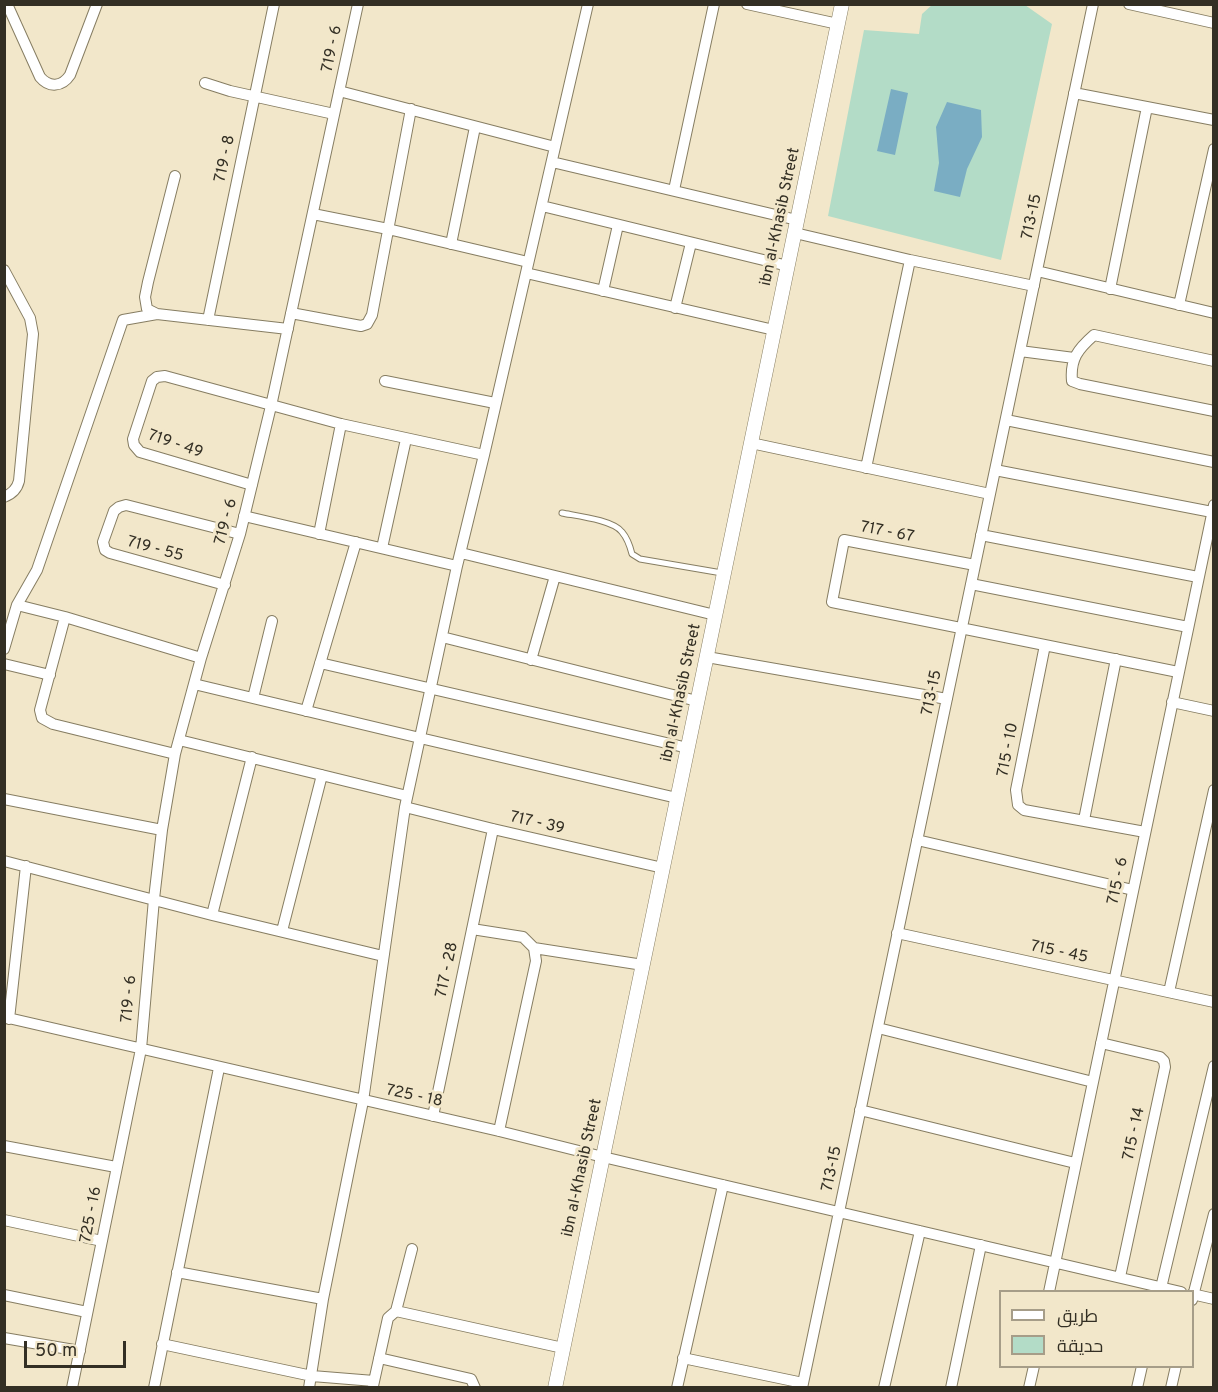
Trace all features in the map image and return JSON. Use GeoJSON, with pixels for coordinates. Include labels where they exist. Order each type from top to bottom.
{"type":"FeatureCollection","features":[{"type":"Feature","properties":{"kind":"street"},"geometry":{"type":"LineString","coordinates":[[7,4],[40,77],[53,85],[63,83],[70,75],[97,4]]}},
{"type":"Feature","properties":{"kind":"street","name":"719 - 8"},"geometry":{"type":"LineString","coordinates":[[208,320],[274,4]]}},
{"type":"Feature","properties":{"kind":"street","name":"719 - 6"},"geometry":{"type":"LineString","coordinates":[[141,1049],[154,899],[162,830],[175,754],[201,658],[240,534],[272,406],[358,4]]}},
{"type":"Feature","properties":{"kind":"street"},"geometry":{"type":"LineString","coordinates":[[309,1388],[323,1299],[363,1101],[406,801],[457,566],[588,4]]}},
{"type":"Feature","properties":{"kind":"street"},"geometry":{"type":"LineString","coordinates":[[674,190],[714,4]]}},
{"type":"Feature","properties":{"kind":"street"},"geometry":{"type":"LineString","coordinates":[[747,4],[838,24]]}},
{"type":"Feature","properties":{"kind":"street","name":"ibn al-Khasib Street"},"geometry":{"type":"LineString","coordinates":[[555,1388],[842,4]]}},
{"type":"Feature","properties":{"kind":"street","name":"713-15"},"geometry":{"type":"LineString","coordinates":[[802,1385],[1093,4]]}},
{"type":"Feature","properties":{"kind":"street"},"geometry":{"type":"LineString","coordinates":[[1129,4],[1214,23]]}},
{"type":"Feature","properties":{"kind":"street"},"geometry":{"type":"LineString","coordinates":[[206,82],[230,91],[334,114]]}},
{"type":"Feature","properties":{"kind":"street"},"geometry":{"type":"LineString","coordinates":[[339,91],[555,147]]}},
{"type":"Feature","properties":{"kind":"street"},"geometry":{"type":"LineString","coordinates":[[1074,93],[1214,120]]}},
{"type":"Feature","properties":{"kind":"street"},"geometry":{"type":"LineString","coordinates":[[1110,289],[1147,107]]}},
{"type":"Feature","properties":{"kind":"street"},"geometry":{"type":"LineString","coordinates":[[291,313],[361,326],[367,324],[372,315],[411,109]]}},
{"type":"Feature","properties":{"kind":"street"},"geometry":{"type":"LineString","coordinates":[[451,244],[475,127]]}},
{"type":"Feature","properties":{"kind":"street"},"geometry":{"type":"LineString","coordinates":[[1179,305],[1214,149]]}},
{"type":"Feature","properties":{"kind":"street"},"geometry":{"type":"LineString","coordinates":[[552,162],[674,190],[910,260],[1034,286]]}},
{"type":"Feature","properties":{"kind":"street"},"geometry":{"type":"LineString","coordinates":[[157,314],[147,309],[145,297],[175,176]]}},
{"type":"Feature","properties":{"kind":"street"},"geometry":{"type":"LineString","coordinates":[[542,206],[788,266]]}},
{"type":"Feature","properties":{"kind":"street"},"geometry":{"type":"LineString","coordinates":[[313,214],[451,244],[603,291],[774,330]]}},
{"type":"Feature","properties":{"kind":"street"},"geometry":{"type":"LineString","coordinates":[[603,291],[618,225]]}},
{"type":"Feature","properties":{"kind":"street"},"geometry":{"type":"LineString","coordinates":[[675,308],[691,243]]}},
{"type":"Feature","properties":{"kind":"street"},"geometry":{"type":"LineString","coordinates":[[866,468],[910,260]]}},
{"type":"Feature","properties":{"kind":"street"},"geometry":{"type":"LineString","coordinates":[[4,270],[30,318],[33,334],[19,481],[16,489],[4,497]]}},
{"type":"Feature","properties":{"kind":"street"},"geometry":{"type":"LineString","coordinates":[[1037,271],[1214,313]]}},
{"type":"Feature","properties":{"kind":"street"},"geometry":{"type":"LineString","coordinates":[[4,649],[17,605],[37,570],[123,320],[157,314],[288,329]]}},
{"type":"Feature","properties":{"kind":"street"},"geometry":{"type":"LineString","coordinates":[[1214,361],[1094,335],[1074,358],[1071,373],[1072,381],[1080,384],[1214,411]]}},
{"type":"Feature","properties":{"kind":"street"},"geometry":{"type":"LineString","coordinates":[[1020,351],[1074,358]]}},
{"type":"Feature","properties":{"kind":"street","name":"719 - 49"},"geometry":{"type":"LineString","coordinates":[[252,485],[140,452],[134,446],[133,439],[152,381],[165,375],[341,424],[484,454]]}},
{"type":"Feature","properties":{"kind":"street"},"geometry":{"type":"LineString","coordinates":[[385,381],[495,403]]}},
{"type":"Feature","properties":{"kind":"street"},"geometry":{"type":"LineString","coordinates":[[1006,420],[1214,462]]}},
{"type":"Feature","properties":{"kind":"street"},"geometry":{"type":"LineString","coordinates":[[319,534],[341,424]]}},
{"type":"Feature","properties":{"kind":"street"},"geometry":{"type":"LineString","coordinates":[[382,548],[406,439]]}},
{"type":"Feature","properties":{"kind":"street"},"geometry":{"type":"LineString","coordinates":[[751,443],[990,494]]}},
{"type":"Feature","properties":{"kind":"street"},"geometry":{"type":"LineString","coordinates":[[995,470],[1213,508]]}},
{"type":"Feature","properties":{"kind":"street","name":"719 - 55"},"geometry":{"type":"LineString","coordinates":[[225,585],[110,553],[105,550],[103,542],[114,511],[126,505],[240,534]]}},
{"type":"Feature","properties":{"kind":"street","name":"715 - 6"},"geometry":{"type":"LineString","coordinates":[[1049,1290],[1213,508]]}},
{"type":"Feature","properties":{"kind":"street"},"geometry":{"type":"LineString","coordinates":[[244,516],[457,566]]}},
{"type":"Feature","properties":{"kind":"street"},"geometry":{"type":"LineString","coordinates":[[981,535],[1198,577]]}},
{"type":"Feature","properties":{"kind":"street","name":"717 - 67"},"geometry":{"type":"LineString","coordinates":[[962,627],[832,602],[844,540],[975,565]]}},
{"type":"Feature","properties":{"kind":"street"},"geometry":{"type":"LineString","coordinates":[[306,711],[356,542]]}},
{"type":"Feature","properties":{"kind":"street"},"geometry":{"type":"LineString","coordinates":[[461,553],[716,615]]}},
{"type":"Feature","properties":{"kind":"street"},"geometry":{"type":"LineString","coordinates":[[531,660],[555,576]]}},
{"type":"Feature","properties":{"kind":"street"},"geometry":{"type":"LineString","coordinates":[[971,584],[1188,627]]}},
{"type":"Feature","properties":{"kind":"street"},"geometry":{"type":"LineString","coordinates":[[17,605],[201,658]]}},
{"type":"Feature","properties":{"kind":"street"},"geometry":{"type":"LineString","coordinates":[[65,617],[40,710],[42,718],[53,724],[175,754]]}},
{"type":"Feature","properties":{"kind":"street"},"geometry":{"type":"LineString","coordinates":[[254,698],[272,621]]}},
{"type":"Feature","properties":{"kind":"street"},"geometry":{"type":"LineString","coordinates":[[962,627],[1178,672]]}},
{"type":"Feature","properties":{"kind":"street"},"geometry":{"type":"LineString","coordinates":[[442,638],[697,701]]}},
{"type":"Feature","properties":{"kind":"street","name":"715 - 10"},"geometry":{"type":"LineString","coordinates":[[1045,645],[1016,790],[1018,805],[1024,810],[1145,832]]}},
{"type":"Feature","properties":{"kind":"street"},"geometry":{"type":"LineString","coordinates":[[707,657],[947,699]]}},
{"type":"Feature","properties":{"kind":"street"},"geometry":{"type":"LineString","coordinates":[[1084,820],[1116,659]]}},
{"type":"Feature","properties":{"kind":"street"},"geometry":{"type":"LineString","coordinates":[[320,663],[688,748]]}},
{"type":"Feature","properties":{"kind":"street"},"geometry":{"type":"LineString","coordinates":[[4,664],[50,675]]}},
{"type":"Feature","properties":{"kind":"street"},"geometry":{"type":"LineString","coordinates":[[194,684],[677,798]]}},
{"type":"Feature","properties":{"kind":"street"},"geometry":{"type":"LineString","coordinates":[[1172,702],[1214,711]]}},
{"type":"Feature","properties":{"kind":"street","name":"717 - 39"},"geometry":{"type":"LineString","coordinates":[[179,740],[322,776],[493,830],[663,868]]}},
{"type":"Feature","properties":{"kind":"street"},"geometry":{"type":"LineString","coordinates":[[212,915],[252,757]]}},
{"type":"Feature","properties":{"kind":"street"},"geometry":{"type":"LineString","coordinates":[[282,931],[322,776]]}},
{"type":"Feature","properties":{"kind":"street"},"geometry":{"type":"LineString","coordinates":[[1169,992],[1214,789]]}},
{"type":"Feature","properties":{"kind":"street"},"geometry":{"type":"LineString","coordinates":[[4,799],[162,830]]}},
{"type":"Feature","properties":{"kind":"street","name":"717 - 28"},"geometry":{"type":"LineString","coordinates":[[433,1116],[493,830]]}},
{"type":"Feature","properties":{"kind":"street"},"geometry":{"type":"LineString","coordinates":[[917,840],[1133,890]]}},
{"type":"Feature","properties":{"kind":"street"},"geometry":{"type":"LineString","coordinates":[[4,861],[212,915],[383,956]]}},
{"type":"Feature","properties":{"kind":"street"},"geometry":{"type":"LineString","coordinates":[[7,1018],[26,866]]}},
{"type":"Feature","properties":{"kind":"street"},"geometry":{"type":"LineString","coordinates":[[472,929],[523,938],[534,948],[643,965]]}},
{"type":"Feature","properties":{"kind":"street","name":"715 - 45"},"geometry":{"type":"LineString","coordinates":[[897,933],[1214,1002]]}},
{"type":"Feature","properties":{"kind":"street"},"geometry":{"type":"LineString","coordinates":[[499,1131],[536,961],[534,948]]}},
{"type":"Feature","properties":{"kind":"street","name":"725 - 18"},"geometry":{"type":"LineString","coordinates":[[7,1018],[499,1131],[1120,1277],[1160,1289]]}},
{"type":"Feature","properties":{"kind":"street"},"geometry":{"type":"LineString","coordinates":[[878,1028],[1092,1082]]}},
{"type":"Feature","properties":{"kind":"street","name":"715 - 14"},"geometry":{"type":"LineString","coordinates":[[1101,1042],[1160,1057],[1165,1067],[1120,1277]]}},
{"type":"Feature","properties":{"kind":"street","name":"725 - 16"},"geometry":{"type":"LineString","coordinates":[[72,1388],[141,1049]]}},
{"type":"Feature","properties":{"kind":"street"},"geometry":{"type":"LineString","coordinates":[[1160,1289],[1214,1066]]}},
{"type":"Feature","properties":{"kind":"street"},"geometry":{"type":"LineString","coordinates":[[154,1388],[219,1068]]}},
{"type":"Feature","properties":{"kind":"street"},"geometry":{"type":"LineString","coordinates":[[860,1110],[1075,1163]]}},
{"type":"Feature","properties":{"kind":"street"},"geometry":{"type":"LineString","coordinates":[[4,1146],[117,1167]]}},
{"type":"Feature","properties":{"kind":"street"},"geometry":{"type":"LineString","coordinates":[[677,1388],[723,1185]]}},
{"type":"Feature","properties":{"kind":"street"},"geometry":{"type":"LineString","coordinates":[[1194,1292],[1214,1214]]}},
{"type":"Feature","properties":{"kind":"street"},"geometry":{"type":"LineString","coordinates":[[4,1220],[102,1241]]}},
{"type":"Feature","properties":{"kind":"street"},"geometry":{"type":"LineString","coordinates":[[884,1388],[920,1231]]}},
{"type":"Feature","properties":{"kind":"street"},"geometry":{"type":"LineString","coordinates":[[951,1388],[981,1245]]}},
{"type":"Feature","properties":{"kind":"street"},"geometry":{"type":"LineString","coordinates":[[162,1344],[312,1376],[374,1384],[388,1318],[396,1311],[412,1250]]}},
{"type":"Feature","properties":{"kind":"street"},"geometry":{"type":"LineString","coordinates":[[177,1272],[323,1299]]}},
{"type":"Feature","properties":{"kind":"street"},"geometry":{"type":"LineString","coordinates":[[4,1295],[87,1312]]}},
{"type":"Feature","properties":{"kind":"street"},"geometry":{"type":"LineString","coordinates":[[1194,1296],[1214,1299]]}},
{"type":"Feature","properties":{"kind":"street"},"geometry":{"type":"LineString","coordinates":[[396,1311],[563,1348]]}},
{"type":"Feature","properties":{"kind":"street"},"geometry":{"type":"LineString","coordinates":[[4,1338],[80,1351]]}},
{"type":"Feature","properties":{"kind":"street"},"geometry":{"type":"LineString","coordinates":[[379,1358],[473,1383]]}},
{"type":"Feature","properties":{"kind":"street"},"geometry":{"type":"LineString","coordinates":[[683,1358],[802,1385]]}},
{"type":"Feature","properties":{"kind":"street"},"geometry":{"type":"LineString","coordinates":[[1029,1388],[1034,1368]]}},
{"type":"Feature","properties":{"kind":"street"},"geometry":{"type":"LineString","coordinates":[[1137,1388],[1142,1368]]}},
{"type":"Feature","properties":{"kind":"street"},"geometry":{"type":"LineString","coordinates":[[1171,1388],[1176,1368]]}},
{"type":"Feature","properties":{"kind":"lane"},"geometry":{"type":"LineString","coordinates":[[562,513],[610,524],[621,530],[630,543],[632,554],[640,560],[724,573]]}},
{"type":"Feature","properties":{"kind":"green space"},"geometry":{"type":"Polygon","coordinates":[[[933,4],[1025,5],[1052,24],[1001,260],[828,216],[864,30],[919,34],[922,14],[933,4]]]}},
{"type":"Feature","properties":{"kind":"water"},"geometry":{"type":"Polygon","coordinates":[[[891,89],[908,93],[895,155],[877,151],[891,89]]]}},
{"type":"Feature","properties":{"kind":"water"},"geometry":{"type":"Polygon","coordinates":[[[947,102],[981,110],[982,137],[967,169],[960,197],[934,191],[939,163],[936,127],[947,102]]]}}]}
